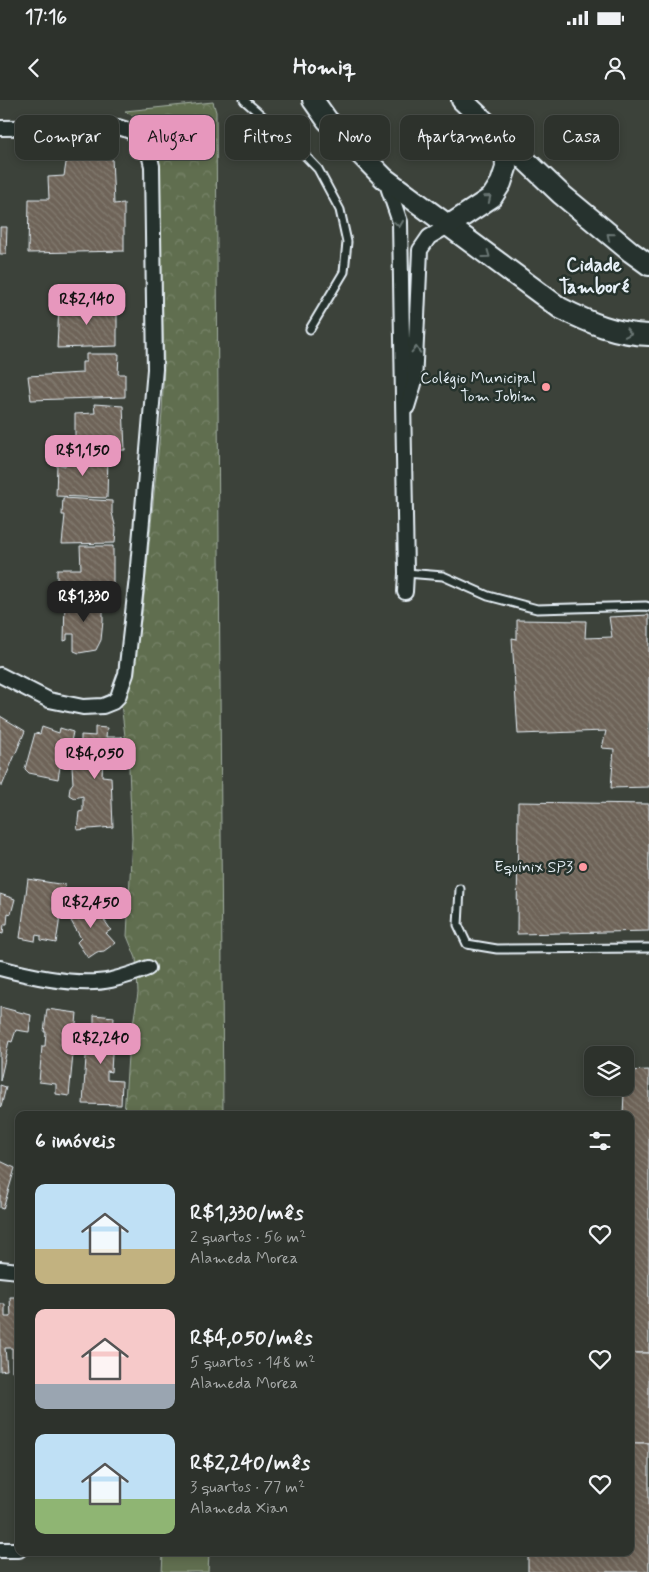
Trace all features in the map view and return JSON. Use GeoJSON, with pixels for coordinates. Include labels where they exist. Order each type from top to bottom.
{"type":"FeatureCollection","features":[{"type":"Feature","properties":{"kind":"main road"},"geometry":{"type":"LineString","coordinates":[[312,100],[327,120],[384,178],[560,308],[592,324],[630,334],[649,335]]}},
{"type":"Feature","properties":{"kind":"main road"},"geometry":{"type":"LineString","coordinates":[[462,100],[478,115]]}},
{"type":"Feature","properties":{"kind":"main road"},"geometry":{"type":"LineString","coordinates":[[448,226],[492,197],[501,183],[506,168],[506,160]]}},
{"type":"Feature","properties":{"kind":"main road"},"geometry":{"type":"LineString","coordinates":[[526,160],[590,219],[649,265]]}},
{"type":"Feature","properties":{"kind":"street"},"geometry":{"type":"LineString","coordinates":[[0,128],[118,126],[128,129],[145,142],[152,166],[155,369],[137,578],[126,674],[120,693],[112,702],[103,706],[70,705],[49,700],[0,675]]}},
{"type":"Feature","properties":{"kind":"street"},"geometry":{"type":"LineString","coordinates":[[384,178],[400,222],[405,592]]}},
{"type":"Feature","properties":{"kind":"street"},"geometry":{"type":"LineString","coordinates":[[404,414],[414,384],[420,250],[429,237],[448,226]]}},
{"type":"Feature","properties":{"kind":"street"},"geometry":{"type":"LineString","coordinates":[[0,968],[41,977],[78,982],[110,980],[148,968]]}},
{"type":"Feature","properties":{"kind":"street"},"geometry":{"type":"LineString","coordinates":[[0,1269],[15,1271]]}},
{"type":"Feature","properties":{"kind":"street"},"geometry":{"type":"LineString","coordinates":[[0,1550],[15,1550]]}},
{"type":"Feature","properties":{"kind":"lane"},"geometry":{"type":"LineString","coordinates":[[244,100],[294,144],[318,169],[340,210],[347,242],[344,272],[310,329]]}},
{"type":"Feature","properties":{"kind":"lane"},"geometry":{"type":"LineString","coordinates":[[406,573],[443,576],[488,596],[537,609],[649,607]]}},
{"type":"Feature","properties":{"kind":"lane"},"geometry":{"type":"LineString","coordinates":[[460,890],[458,925],[467,944],[497,949],[649,948]]}},
{"type":"Feature","properties":{"kind":"green space"},"geometry":{"type":"Polygon","coordinates":[[[213,102],[216,112],[223,1111],[124,1111],[128,1056],[138,993],[136,958],[127,936],[132,838],[129,768],[121,704],[128,694],[142,615],[162,413],[164,365],[159,160],[215,160],[215,115],[131,115],[125,111],[213,102]]]}},
{"type":"Feature","properties":{"kind":"green space"},"geometry":{"type":"Polygon","coordinates":[[[163,1556],[209,1556],[208,1572],[162,1572],[163,1556]]]}},
{"type":"Feature","properties":{"kind":"building"},"geometry":{"type":"Polygon","coordinates":[[[70,160],[112,160],[114,204],[124,203],[124,251],[28,253],[29,199],[49,199],[48,177],[64,176],[66,163],[70,160]]]}},
{"type":"Feature","properties":{"kind":"building"},"geometry":{"type":"Polygon","coordinates":[[[0,227],[7,227],[6,254],[0,254],[0,227]]]}},
{"type":"Feature","properties":{"kind":"building"},"geometry":{"type":"Polygon","coordinates":[[[59,305],[117,305],[117,346],[57,348],[59,305]]]}},
{"type":"Feature","properties":{"kind":"building"},"geometry":{"type":"Polygon","coordinates":[[[86,354],[119,354],[118,374],[125,374],[125,397],[31,400],[28,376],[82,373],[82,362],[86,362],[86,354]]]}},
{"type":"Feature","properties":{"kind":"building"},"geometry":{"type":"Polygon","coordinates":[[[94,404],[123,406],[125,450],[94,451],[95,441],[75,442],[75,414],[95,413],[94,404]]]}},
{"type":"Feature","properties":{"kind":"building"},"geometry":{"type":"Polygon","coordinates":[[[66,455],[108,456],[107,498],[56,496],[57,464],[65,466],[66,455]]]}},
{"type":"Feature","properties":{"kind":"building"},"geometry":{"type":"Polygon","coordinates":[[[63,498],[112,501],[112,513],[116,529],[115,543],[62,544],[65,515],[62,515],[63,498]]]}},
{"type":"Feature","properties":{"kind":"building"},"geometry":{"type":"Polygon","coordinates":[[[80,546],[113,546],[113,592],[57,597],[57,569],[81,569],[80,546]]]}},
{"type":"Feature","properties":{"kind":"building"},"geometry":{"type":"Polygon","coordinates":[[[103,599],[101,640],[96,650],[79,653],[74,651],[74,634],[67,634],[67,640],[64,641],[65,600],[103,599]]]}},
{"type":"Feature","properties":{"kind":"building"},"geometry":{"type":"Polygon","coordinates":[[[649,615],[649,787],[611,788],[614,749],[602,748],[606,731],[518,734],[512,638],[517,639],[517,620],[586,621],[585,638],[612,637],[609,617],[649,615]]]}},
{"type":"Feature","properties":{"kind":"building"},"geometry":{"type":"Polygon","coordinates":[[[0,716],[25,731],[2,786],[0,786],[0,716]]]}},
{"type":"Feature","properties":{"kind":"building"},"geometry":{"type":"Polygon","coordinates":[[[42,727],[59,733],[60,728],[73,732],[68,756],[62,755],[58,779],[29,773],[25,769],[35,733],[40,734],[42,727]]]}},
{"type":"Feature","properties":{"kind":"building"},"geometry":{"type":"Polygon","coordinates":[[[95,727],[107,728],[106,737],[122,737],[122,759],[103,759],[102,776],[111,777],[113,827],[77,830],[79,812],[83,811],[83,796],[74,798],[69,795],[70,787],[73,783],[72,767],[75,765],[75,760],[81,759],[81,735],[95,736],[95,727]]]}},
{"type":"Feature","properties":{"kind":"building","name":"Equinix SP3"},"geometry":{"type":"Polygon","coordinates":[[[518,802],[649,804],[649,931],[517,934],[518,802]]]}},
{"type":"Feature","properties":{"kind":"building"},"geometry":{"type":"Polygon","coordinates":[[[28,879],[65,885],[56,943],[41,940],[41,936],[36,935],[35,941],[20,938],[28,879]]]}},
{"type":"Feature","properties":{"kind":"building"},"geometry":{"type":"Polygon","coordinates":[[[0,894],[15,899],[11,914],[8,913],[7,924],[4,924],[3,934],[0,933],[0,894]]]}},
{"type":"Feature","properties":{"kind":"building"},"geometry":{"type":"Polygon","coordinates":[[[78,900],[85,909],[92,902],[111,930],[106,933],[115,943],[104,951],[97,952],[88,958],[77,942],[81,938],[69,914],[72,904],[78,900]]]}},
{"type":"Feature","properties":{"kind":"building"},"geometry":{"type":"Polygon","coordinates":[[[0,1007],[31,1015],[29,1032],[16,1030],[12,1042],[9,1041],[0,1081],[0,1007]]]}},
{"type":"Feature","properties":{"kind":"building"},"geometry":{"type":"Polygon","coordinates":[[[47,1009],[77,1013],[69,1096],[56,1094],[56,1084],[39,1082],[42,1046],[45,1046],[46,1032],[44,1032],[47,1009]]]}},
{"type":"Feature","properties":{"kind":"building"},"geometry":{"type":"Polygon","coordinates":[[[94,1015],[114,1017],[111,1072],[107,1071],[107,1080],[122,1081],[121,1105],[83,1104],[88,1026],[94,1026],[94,1015]]]}},
{"type":"Feature","properties":{"kind":"building"},"geometry":{"type":"Polygon","coordinates":[[[649,1070],[649,1353],[634,1353],[634,1111],[623,1111],[624,1096],[634,1096],[634,1071],[649,1070]]]}},
{"type":"Feature","properties":{"kind":"building"},"geometry":{"type":"Polygon","coordinates":[[[0,1085],[6,1087],[1,1107],[0,1106],[0,1085]]]}},
{"type":"Feature","properties":{"kind":"building"},"geometry":{"type":"Polygon","coordinates":[[[0,1161],[15,1168],[3,1209],[0,1208],[0,1161]]]}},
{"type":"Feature","properties":{"kind":"building"},"geometry":{"type":"Polygon","coordinates":[[[10,1297],[15,1297],[15,1371],[12,1371],[12,1348],[5,1348],[7,1370],[0,1371],[0,1304],[5,1304],[5,1317],[11,1317],[10,1297]]]}},
{"type":"Feature","properties":{"kind":"building"},"geometry":{"type":"Polygon","coordinates":[[[634,1353],[649,1353],[649,1443],[634,1443],[634,1353]]]}},
{"type":"Feature","properties":{"kind":"building"},"geometry":{"type":"Polygon","coordinates":[[[634,1443],[649,1443],[649,1572],[528,1572],[528,1556],[634,1556],[634,1443]]]}},
{"type":"Feature","properties":{"kind":"place","name":"Colégio Municipal Tom Jobim"},"geometry":{"type":"Point","coordinates":[546,387]}},
{"type":"Feature","properties":{"kind":"place","name":"Equinix SP3"},"geometry":{"type":"Point","coordinates":[583,867]}},
{"type":"Feature","properties":{"kind":"district","name":"Cidade Tamboré"},"geometry":{"type":"Point","coordinates":[594,276]}}]}
